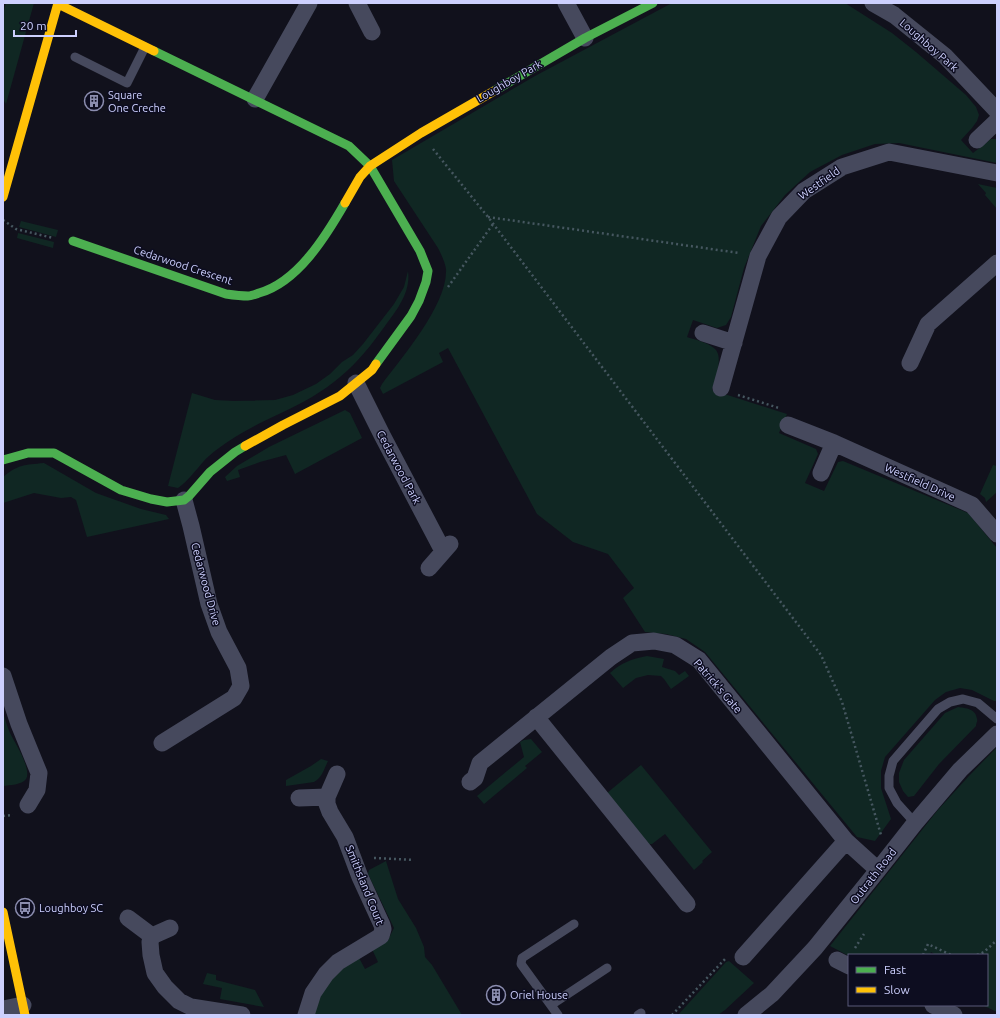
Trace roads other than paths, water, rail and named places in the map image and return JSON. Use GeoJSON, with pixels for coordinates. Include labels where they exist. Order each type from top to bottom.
{"type":"FeatureCollection","features":[{"type":"Feature","properties":{"kind":"street"},"geometry":{"type":"LineString","coordinates":[[255,100],[310,3]]}},
{"type":"Feature","properties":{"kind":"street"},"geometry":{"type":"LineString","coordinates":[[357,3],[372,32]]}},
{"type":"Feature","properties":{"kind":"street"},"geometry":{"type":"LineString","coordinates":[[566,3],[585,38]]}},
{"type":"Feature","properties":{"kind":"street","name":"Loughboy Park"},"geometry":{"type":"LineString","coordinates":[[370,166],[421,133],[585,38],[652,3]]}},
{"type":"Feature","properties":{"kind":"street","name":"Loughboy Park"},"geometry":{"type":"LineString","coordinates":[[873,3],[894,15],[945,56],[997,111]]}},
{"type":"Feature","properties":{"kind":"street"},"geometry":{"type":"LineString","coordinates":[[3,197],[58,4],[350,146],[370,166],[420,251],[428,271],[420,301],[372,370],[340,396],[275,429],[235,452],[210,472],[184,500],[166,502],[121,490],[54,453],[28,453],[3,460]]}},
{"type":"Feature","properties":{"kind":"street"},"geometry":{"type":"LineString","coordinates":[[977,140],[997,121]]}},
{"type":"Feature","properties":{"kind":"street","name":"Westfield"},"geometry":{"type":"LineString","coordinates":[[721,388],[758,256],[779,218],[804,191],[842,167],[889,152],[997,173]]}},
{"type":"Feature","properties":{"kind":"street","name":"Cedarwood Crescent"},"geometry":{"type":"LineString","coordinates":[[73,241],[226,294],[248,296],[266,291],[285,280],[307,260],[331,228],[360,177],[370,166]]}},
{"type":"Feature","properties":{"kind":"street"},"geometry":{"type":"LineString","coordinates":[[910,363],[928,324],[997,263]]}},
{"type":"Feature","properties":{"kind":"street"},"geometry":{"type":"LineString","coordinates":[[703,333],[734,343]]}},
{"type":"Feature","properties":{"kind":"street","name":"Cedarwood Park"},"geometry":{"type":"LineString","coordinates":[[356,383],[382,435],[447,547],[429,568]]}},
{"type":"Feature","properties":{"kind":"street","name":"Westfield Drive"},"geometry":{"type":"LineString","coordinates":[[788,425],[834,442],[972,505],[997,534]]}},
{"type":"Feature","properties":{"kind":"street"},"geometry":{"type":"LineString","coordinates":[[821,473],[834,442]]}},
{"type":"Feature","properties":{"kind":"street","name":"Cedarwood Drive"},"geometry":{"type":"LineString","coordinates":[[162,743],[234,698],[241,686],[238,668],[219,632],[209,604],[184,500]]}},
{"type":"Feature","properties":{"kind":"street","name":"Patrick's Gate"},"geometry":{"type":"LineString","coordinates":[[470,782],[474,778],[480,763],[611,656],[632,643],[654,641],[675,645],[699,660],[846,841],[878,870]]}},
{"type":"Feature","properties":{"kind":"street"},"geometry":{"type":"LineString","coordinates":[[3,676],[19,724],[39,773],[37,790],[28,805]]}},
{"type":"Feature","properties":{"kind":"street"},"geometry":{"type":"LineString","coordinates":[[536,717],[687,904]]}},
{"type":"Feature","properties":{"kind":"street","name":"Outrath Road"},"geometry":{"type":"LineString","coordinates":[[746,1015],[772,994],[815,948],[892,851],[960,770],[997,734]]}},
{"type":"Feature","properties":{"kind":"street"},"geometry":{"type":"LineString","coordinates":[[299,798],[327,797],[337,774]]}},
{"type":"Feature","properties":{"kind":"street","name":"Smithsland Court"},"geometry":{"type":"LineString","coordinates":[[306,1015],[313,993],[326,974],[338,962],[381,936],[383,929],[360,877],[345,837],[330,812],[327,804],[327,797]]}},
{"type":"Feature","properties":{"kind":"street"},"geometry":{"type":"LineString","coordinates":[[744,957],[846,841]]}},
{"type":"Feature","properties":{"kind":"street"},"geometry":{"type":"LineString","coordinates":[[3,912],[24,1010],[3,1009]]}},
{"type":"Feature","properties":{"kind":"street"},"geometry":{"type":"LineString","coordinates":[[128,918],[152,936]]}},
{"type":"Feature","properties":{"kind":"street"},"geometry":{"type":"LineString","coordinates":[[170,928],[152,936],[150,942],[155,973],[165,987],[179,1001],[191,1006],[242,1015]]}},
{"type":"Feature","properties":{"kind":"street"},"geometry":{"type":"LineString","coordinates":[[936,1006],[954,1015]]}},
{"type":"Feature","properties":{"kind":"lane"},"geometry":{"type":"LineString","coordinates":[[74,57],[127,83],[145,47]]}},
{"type":"Feature","properties":{"kind":"lane"},"geometry":{"type":"LineString","coordinates":[[915,823],[897,803],[889,788],[888,776],[893,761],[938,709],[950,702],[963,699],[978,703],[997,719]]}},
{"type":"Feature","properties":{"kind":"lane"},"geometry":{"type":"LineString","coordinates":[[558,1015],[522,964],[522,958],[574,924]]}},
{"type":"Feature","properties":{"kind":"lane"},"geometry":{"type":"LineString","coordinates":[[551,1005],[607,968]]}},
{"type":"Feature","properties":{"kind":"place","name":"Square One Creche"},"geometry":{"type":"Point","coordinates":[94,101]}},
{"type":"Feature","properties":{"kind":"place","name":"Loughboy SC"},"geometry":{"type":"Point","coordinates":[25,908]}},
{"type":"Feature","properties":{"kind":"place","name":"Oriel House"},"geometry":{"type":"Point","coordinates":[496,995]}}]}
